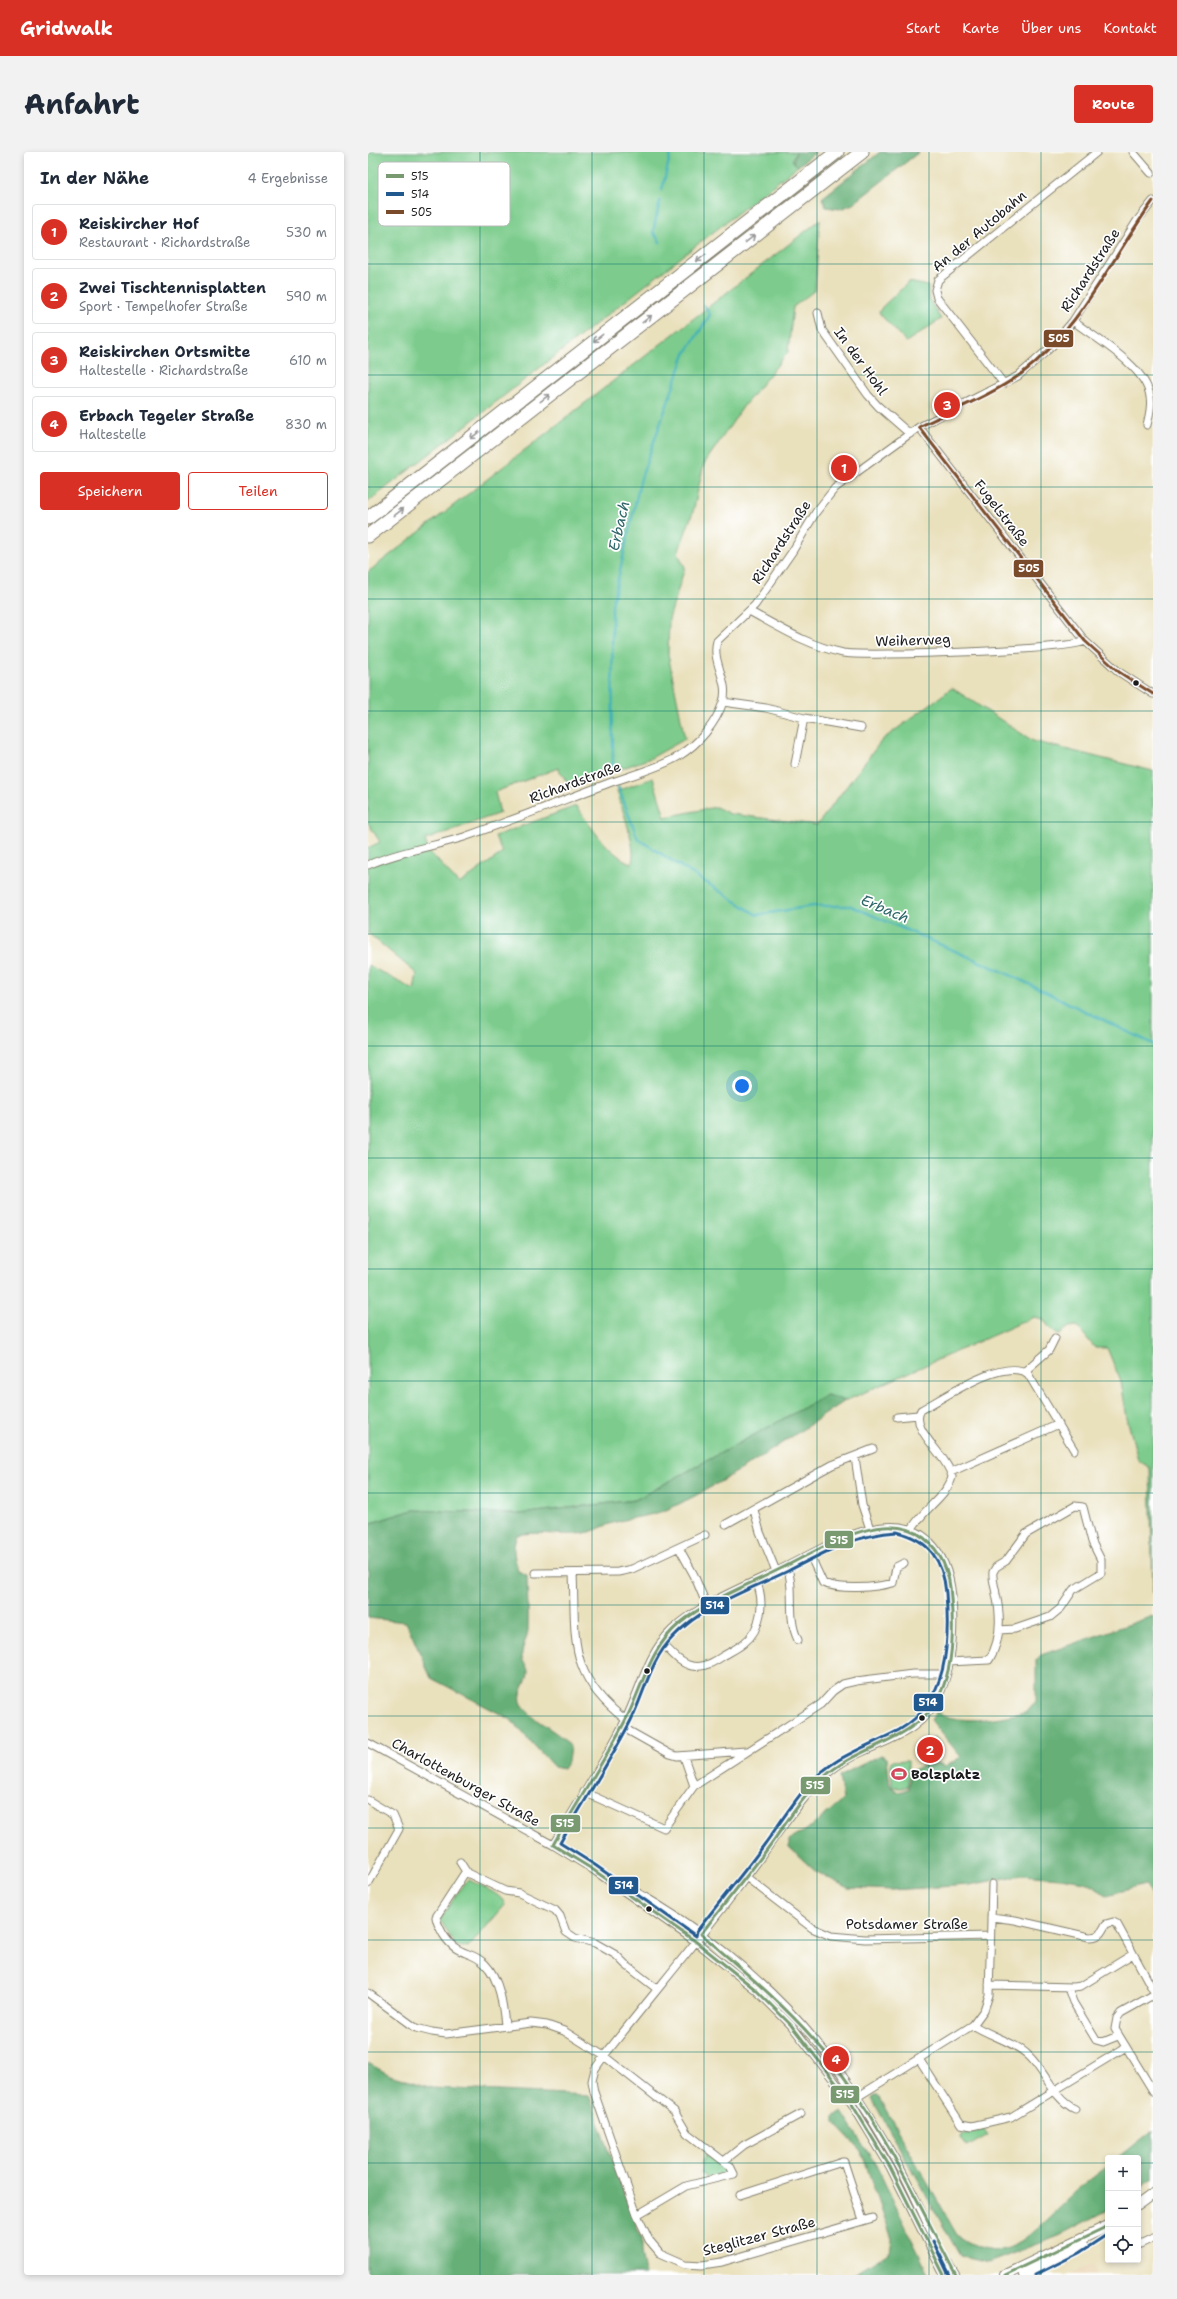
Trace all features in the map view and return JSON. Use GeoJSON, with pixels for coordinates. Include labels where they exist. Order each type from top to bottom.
{"type":"FeatureCollection","features":[{"type":"Feature","properties":{"kind":"highway"},"geometry":{"type":"LineString","coordinates":[[368,518],[837,152]]}},
{"type":"Feature","properties":{"kind":"highway"},"geometry":{"type":"LineString","coordinates":[[368,536],[862,152]]}},
{"type":"Feature","properties":{"kind":"street","name":"An der Autobahn"},"geometry":{"type":"LineString","coordinates":[[1004,384],[937,298],[935,290],[938,280],[1097,152]]}},
{"type":"Feature","properties":{"kind":"street"},"geometry":{"type":"LineString","coordinates":[[1134,152],[1151,173]]}},
{"type":"Feature","properties":{"kind":"street","name":"Richardstraße"},"geometry":{"type":"LineString","coordinates":[[368,864],[408,850],[436,846],[677,757],[701,737],[714,721],[723,702],[725,688],[715,658],[717,641],[749,611],[783,566],[826,497],[847,479],[919,427],[1004,384],[1018,376],[1038,360],[1073,321],[1137,221],[1153,201]]}},
{"type":"Feature","properties":{"kind":"street","name":"In der Hohl"},"geometry":{"type":"LineString","coordinates":[[818,313],[822,330],[868,395],[878,406],[910,434]]}},
{"type":"Feature","properties":{"kind":"street"},"geometry":{"type":"LineString","coordinates":[[1073,321],[1132,366],[1146,383],[1152,397],[1147,425]]}},
{"type":"Feature","properties":{"kind":"street","name":"Fugelstraße"},"geometry":{"type":"LineString","coordinates":[[919,427],[1085,641],[1119,672],[1153,694]]}},
{"type":"Feature","properties":{"kind":"street","name":"Weiherweg"},"geometry":{"type":"LineString","coordinates":[[749,611],[808,642],[845,653],[897,654],[1014,649],[1074,645],[1085,641]]}},
{"type":"Feature","properties":{"kind":"street"},"geometry":{"type":"LineString","coordinates":[[723,702],[766,708],[804,718],[861,728]]}},
{"type":"Feature","properties":{"kind":"street"},"geometry":{"type":"LineString","coordinates":[[795,764],[804,718]]}},
{"type":"Feature","properties":{"kind":"street"},"geometry":{"type":"LineString","coordinates":[[552,1845],[624,1724],[644,1674],[662,1642],[680,1623],[707,1606],[776,1571],[870,1529],[888,1526],[912,1529],[917,1519],[951,1482],[951,1472],[939,1451],[924,1435],[918,1422],[918,1415],[921,1410],[979,1378],[1000,1371],[1025,1371],[1049,1350],[1055,1338]]}},
{"type":"Feature","properties":{"kind":"street"},"geometry":{"type":"LineString","coordinates":[[1025,1371],[1074,1450]]}},
{"type":"Feature","properties":{"kind":"street"},"geometry":{"type":"LineString","coordinates":[[897,1417],[918,1415]]}},
{"type":"Feature","properties":{"kind":"street"},"geometry":{"type":"LineString","coordinates":[[951,1472],[1059,1424]]}},
{"type":"Feature","properties":{"kind":"street"},"geometry":{"type":"LineString","coordinates":[[726,1524],[754,1510],[832,1465],[873,1449]]}},
{"type":"Feature","properties":{"kind":"street"},"geometry":{"type":"LineString","coordinates":[[855,1457],[862,1505],[870,1529]]}},
{"type":"Feature","properties":{"kind":"street"},"geometry":{"type":"LineString","coordinates":[[948,1662],[989,1660],[993,1654],[999,1630],[998,1608],[992,1577],[996,1568],[1006,1561],[1026,1534],[1075,1506],[1084,1507],[1092,1542],[1101,1560],[1101,1573],[1073,1590],[1061,1608],[1050,1617],[1015,1629],[999,1630]]}},
{"type":"Feature","properties":{"kind":"street"},"geometry":{"type":"LineString","coordinates":[[754,1510],[760,1532],[776,1571]]}},
{"type":"Feature","properties":{"kind":"street","name":"Steglitzer Straße"},"geometry":{"type":"LineString","coordinates":[[873,2218],[722,2262],[702,2265],[685,2264],[660,2253],[649,2240],[637,2215],[594,2092],[592,2081],[595,2069],[604,2056],[746,1877],[803,1800],[816,1785],[840,1764],[913,1729],[936,1702],[942,1689],[948,1662],[953,1617],[950,1582],[941,1557],[934,1546],[924,1536],[912,1529]]}},
{"type":"Feature","properties":{"kind":"street"},"geometry":{"type":"LineString","coordinates":[[535,1573],[618,1572],[632,1569],[705,1535]]}},
{"type":"Feature","properties":{"kind":"street"},"geometry":{"type":"LineString","coordinates":[[679,1548],[694,1575],[707,1606]]}},
{"type":"Feature","properties":{"kind":"street"},"geometry":{"type":"LineString","coordinates":[[810,1555],[823,1583],[836,1587],[868,1587],[893,1583],[896,1567],[904,1563]]}},
{"type":"Feature","properties":{"kind":"street"},"geometry":{"type":"LineString","coordinates":[[787,1566],[791,1578],[792,1624],[798,1640]]}},
{"type":"Feature","properties":{"kind":"street"},"geometry":{"type":"LineString","coordinates":[[573,1573],[576,1644],[582,1670],[589,1683],[601,1699],[624,1724],[670,1754],[684,1756],[746,1751]]}},
{"type":"Feature","properties":{"kind":"street"},"geometry":{"type":"LineString","coordinates":[[662,1642],[685,1664],[705,1666],[714,1662],[745,1642],[757,1626],[760,1615],[761,1596],[756,1581]]}},
{"type":"Feature","properties":{"kind":"street"},"geometry":{"type":"LineString","coordinates":[[584,1792],[664,1828],[694,1786],[821,1704],[833,1691],[843,1684],[913,1674],[946,1674]]}},
{"type":"Feature","properties":{"kind":"street","name":"Charlottenburger Straße"},"geometry":{"type":"LineString","coordinates":[[368,1743],[552,1845],[592,1869],[643,1895],[701,1934],[760,1984],[799,2022],[824,2051],[858,2096],[898,2164],[956,2275]]}},
{"type":"Feature","properties":{"kind":"street"},"geometry":{"type":"LineString","coordinates":[[684,1756],[694,1786]]}},
{"type":"Feature","properties":{"kind":"street"},"geometry":{"type":"LineString","coordinates":[[368,1800],[393,1814],[399,1829],[368,1884]]}},
{"type":"Feature","properties":{"kind":"street"},"geometry":{"type":"LineString","coordinates":[[460,1862],[467,1872],[505,1891],[519,1893],[555,1910],[560,1916],[566,1932],[575,1938],[595,1943],[616,1955],[626,1965],[657,1989]]}},
{"type":"Feature","properties":{"kind":"street","name":"Charlottenburger Straße"},"geometry":{"type":"LineString","coordinates":[[592,1869],[695,1941],[774,2008],[817,2057],[850,2101],[890,2167],[944,2275]]}},
{"type":"Feature","properties":{"kind":"street"},"geometry":{"type":"LineString","coordinates":[[467,1872],[464,1874],[436,1917],[437,1924],[451,1946],[484,1963],[491,1972],[501,1999],[505,2025]]}},
{"type":"Feature","properties":{"kind":"street","name":"Potsdamer Straße"},"geometry":{"type":"LineString","coordinates":[[746,1877],[812,1928],[831,1936],[859,1939],[990,1936]]}},
{"type":"Feature","properties":{"kind":"street"},"geometry":{"type":"LineString","coordinates":[[850,2101],[973,2025],[984,2010],[989,1985],[992,1884]]}},
{"type":"Feature","properties":{"kind":"street"},"geometry":{"type":"LineString","coordinates":[[990,1917],[1015,1920],[1089,1936],[1097,1936],[1102,1933],[1106,1924],[1113,1922],[1117,1924],[1153,1990]]}},
{"type":"Feature","properties":{"kind":"street"},"geometry":{"type":"LineString","coordinates":[[989,1985],[1068,1988],[1081,1986],[1133,1954]]}},
{"type":"Feature","properties":{"kind":"street"},"geometry":{"type":"LineString","coordinates":[[1068,1988],[1073,2002],[1096,2040],[1103,2042],[1118,2036]]}},
{"type":"Feature","properties":{"kind":"street"},"geometry":{"type":"LineString","coordinates":[[368,1993],[416,2028],[432,2032],[446,2034],[505,2025],[531,2023],[547,2025],[564,2031],[604,2056],[674,2111],[687,2133],[730,2166],[734,2174],[686,2186],[637,2215]]}},
{"type":"Feature","properties":{"kind":"street"},"geometry":{"type":"LineString","coordinates":[[1153,1995],[1121,2013],[1116,2023],[1118,2036],[1153,2091]]}},
{"type":"Feature","properties":{"kind":"street"},"geometry":{"type":"LineString","coordinates":[[973,2025],[1028,2054],[1038,2064],[1055,2091],[1065,2103],[1075,2109]]}},
{"type":"Feature","properties":{"kind":"street"},"geometry":{"type":"LineString","coordinates":[[919,2059],[961,2124],[966,2126],[1003,2120],[1055,2091],[1126,2047]]}},
{"type":"Feature","properties":{"kind":"street"},"geometry":{"type":"LineString","coordinates":[[724,2161],[744,2145],[801,2114]]}},
{"type":"Feature","properties":{"kind":"street"},"geometry":{"type":"LineString","coordinates":[[740,2195],[844,2162],[863,2220]]}},
{"type":"Feature","properties":{"kind":"street"},"geometry":{"type":"LineString","coordinates":[[1141,2203],[1153,2194]]}},
{"type":"Feature","properties":{"kind":"street"},"geometry":{"type":"LineString","coordinates":[[1005,2275],[1105,2228]]}},
{"type":"Feature","properties":{"kind":"street"},"geometry":{"type":"LineString","coordinates":[[1024,2275],[1077,2249],[1105,2229]]}},
{"type":"Feature","properties":{"kind":"street"},"geometry":{"type":"LineString","coordinates":[[1141,2243],[1153,2238]]}},
{"type":"Feature","properties":{"kind":"shaded area"},"geometry":{"type":"Polygon","coordinates":[[[1092,2263],[1098,2275],[1071,2275],[1092,2263]]]}},
{"type":"Feature","properties":{"kind":"green space"},"geometry":{"type":"Polygon","coordinates":[[[368,152],[796,152],[792,160],[798,166],[368,502],[368,152]]]}},
{"type":"Feature","properties":{"kind":"green space"},"geometry":{"type":"Polygon","coordinates":[[[796,152],[816,152],[798,166],[793,162],[796,152]]]}},
{"type":"Feature","properties":{"kind":"green space"},"geometry":{"type":"Polygon","coordinates":[[[880,152],[919,152],[853,204],[840,209],[826,207],[822,198],[880,152]]]}},
{"type":"Feature","properties":{"kind":"green space"},"geometry":{"type":"Polygon","coordinates":[[[820,220],[815,290],[793,307],[788,352],[743,407],[704,464],[693,512],[678,553],[685,567],[669,619],[668,654],[685,739],[651,758],[570,787],[558,768],[495,792],[500,813],[425,840],[429,851],[459,884],[502,853],[495,836],[576,806],[607,846],[622,859],[631,864],[633,850],[617,791],[653,778],[665,817],[716,807],[730,814],[817,825],[882,740],[952,688],[1033,741],[1153,771],[1153,1593],[1150,1468],[1138,1460],[1127,1418],[1121,1382],[1107,1348],[1095,1348],[1077,1326],[1069,1327],[1060,1334],[1052,1331],[1043,1319],[1034,1317],[845,1401],[827,1395],[635,1500],[519,1514],[413,1510],[368,1524],[368,965],[414,990],[417,974],[368,933],[368,848],[380,842],[368,823],[368,572],[820,220]]]}},
{"type":"Feature","properties":{"kind":"green space"},"geometry":{"type":"Polygon","coordinates":[[[909,282],[928,286],[929,299],[941,319],[906,342],[879,313],[882,307],[909,282]]]}},
{"type":"Feature","properties":{"kind":"green space"},"geometry":{"type":"Polygon","coordinates":[[[827,1395],[845,1401],[738,1471],[694,1497],[671,1508],[607,1525],[581,1534],[535,1533],[517,1535],[514,1544],[514,1553],[518,1571],[527,1575],[528,1609],[528,1630],[522,1657],[528,1669],[528,1674],[521,1693],[521,1700],[522,1704],[532,1716],[559,1735],[570,1746],[568,1761],[563,1769],[554,1767],[510,1719],[431,1678],[406,1622],[368,1618],[368,1524],[413,1510],[519,1514],[635,1500],[827,1395]]]}},
{"type":"Feature","properties":{"kind":"green space"},"geometry":{"type":"Polygon","coordinates":[[[1153,1616],[1153,1900],[1145,1885],[1107,1895],[1085,1882],[1060,1878],[1022,1875],[969,1885],[892,1890],[848,1888],[815,1871],[789,1847],[789,1840],[812,1826],[843,1800],[839,1776],[881,1755],[887,1758],[890,1786],[897,1791],[909,1789],[910,1772],[930,1761],[946,1766],[961,1757],[931,1720],[936,1712],[957,1719],[969,1720],[994,1718],[1028,1711],[1036,1701],[1036,1660],[1041,1655],[1153,1616]]]}},
{"type":"Feature","properties":{"kind":"green space"},"geometry":{"type":"Polygon","coordinates":[[[935,1737],[942,1746],[928,1754],[922,1746],[935,1737]]]}},
{"type":"Feature","properties":{"kind":"green space","name":"Bolzplatz"},"geometry":{"type":"Polygon","coordinates":[[[908,1760],[908,1787],[892,1787],[891,1761],[908,1760]]]}},
{"type":"Feature","properties":{"kind":"green space"},"geometry":{"type":"Polygon","coordinates":[[[469,1880],[495,1893],[500,1897],[505,1905],[468,1948],[456,1946],[440,1920],[464,1883],[469,1880]]]}},
{"type":"Feature","properties":{"kind":"green space"},"geometry":{"type":"Polygon","coordinates":[[[368,2063],[390,2075],[432,2088],[589,2095],[641,2238],[641,2252],[645,2275],[368,2275],[368,2063]]]}},
{"type":"Feature","properties":{"kind":"green space"},"geometry":{"type":"Polygon","coordinates":[[[874,2096],[878,2096],[957,2235],[973,2245],[986,2249],[999,2250],[1013,2246],[1023,2240],[1081,2187],[1105,2168],[1105,2212],[1059,2236],[988,2263],[960,2256],[872,2099],[874,2096]]]}},
{"type":"Feature","properties":{"kind":"green space"},"geometry":{"type":"Polygon","coordinates":[[[842,2112],[876,2165],[929,2275],[853,2275],[890,2252],[892,2239],[861,2151],[834,2122],[834,2115],[842,2112]]]}},
{"type":"Feature","properties":{"kind":"green space"},"geometry":{"type":"Polygon","coordinates":[[[983,2128],[988,2135],[967,2147],[961,2138],[962,2135],[975,2129],[980,2130],[983,2128]]]}},
{"type":"Feature","properties":{"kind":"green space"},"geometry":{"type":"Polygon","coordinates":[[[1153,2130],[1153,2179],[1141,2188],[1141,2155],[1122,2155],[1153,2130]]]}},
{"type":"Feature","properties":{"kind":"green space"},"geometry":{"type":"Polygon","coordinates":[[[707,2154],[726,2167],[723,2174],[707,2178],[701,2173],[702,2162],[707,2154]]]}},
{"type":"Feature","properties":{"kind":"waterway","name":"Erbach"},"geometry":{"type":"LineString","coordinates":[[662,190],[671,152]]}},
{"type":"Feature","properties":{"kind":"waterway","name":"Erbach"},"geometry":{"type":"LineString","coordinates":[[660,201],[653,232],[660,242]]}},
{"type":"Feature","properties":{"kind":"waterway","name":"Erbach"},"geometry":{"type":"LineString","coordinates":[[613,768],[612,605],[641,478],[685,354],[710,315],[704,305]]}},
{"type":"Feature","properties":{"kind":"waterway","name":"Erbach"},"geometry":{"type":"LineString","coordinates":[[618,787],[638,839],[757,915],[813,906],[851,906],[1008,974],[1153,1044]]}},
{"type":"Feature","properties":{"kind":"transit line","name":"505"},"geometry":{"type":"LineString","coordinates":[[919,427],[997,389],[1021,374],[1042,356],[1061,337],[1078,315],[1153,201]]}},
{"type":"Feature","properties":{"kind":"transit line","name":"505"},"geometry":{"type":"LineString","coordinates":[[919,427],[1085,641],[1119,672],[1153,694]]}},
{"type":"Feature","properties":{"kind":"transit line","name":"515"},"geometry":{"type":"LineString","coordinates":[[944,2275],[890,2167],[850,2101],[791,2025],[756,1990],[695,1941],[592,1869],[553,1845],[624,1723],[653,1658],[668,1634],[690,1615],[702,1608],[832,1543],[871,1529],[890,1527],[908,1529],[924,1538],[936,1550],[947,1573],[952,1611],[952,1650],[943,1688],[937,1700],[926,1714],[913,1726],[899,1735],[837,1767],[815,1786],[701,1934],[765,1990],[795,2019],[824,2051],[844,2077],[896,2160],[956,2275]]}},
{"type":"Feature","properties":{"kind":"transit line","name":"514"},"geometry":{"type":"LineString","coordinates":[[897,1532],[918,1540],[926,1546],[938,1561],[942,1571],[946,1593],[947,1632],[946,1651],[936,1688],[928,1704],[915,1718],[899,1730],[840,1759],[819,1774],[809,1784],[791,1806],[756,1856],[697,1931],[696,1936],[595,1865],[560,1843],[612,1756],[634,1715],[652,1668],[658,1657],[673,1637],[685,1626],[712,1607],[827,1551],[868,1536],[897,1532]]}},
{"type":"Feature","properties":{"kind":"transit line","name":"515"},"geometry":{"type":"LineString","coordinates":[[1005,2275],[1106,2227]]}},
{"type":"Feature","properties":{"kind":"transit line","name":"514"},"geometry":{"type":"LineString","coordinates":[[1035,2275],[1079,2253],[1105,2236]]}},
{"type":"Feature","properties":{"kind":"transit line","name":"514"},"geometry":{"type":"LineString","coordinates":[[948,2273],[933,2241],[950,2275]]}},
{"type":"Feature","properties":{"kind":"place","name":"Reiskirchen Ortsmitte"},"geometry":{"type":"Point","coordinates":[947,405]}},
{"type":"Feature","properties":{"kind":"place","name":"Reiskircher Hof"},"geometry":{"type":"Point","coordinates":[844,468]}},
{"type":"Feature","properties":{"kind":"place","name":"Zwei Tischtennisplatten"},"geometry":{"type":"Point","coordinates":[930,1750]}},
{"type":"Feature","properties":{"kind":"place","name":"Bolzplatz"},"geometry":{"type":"Point","coordinates":[899,1774]}},
{"type":"Feature","properties":{"kind":"place","name":"Erbach Tegeler Straße"},"geometry":{"type":"Point","coordinates":[836,2059]}}]}
